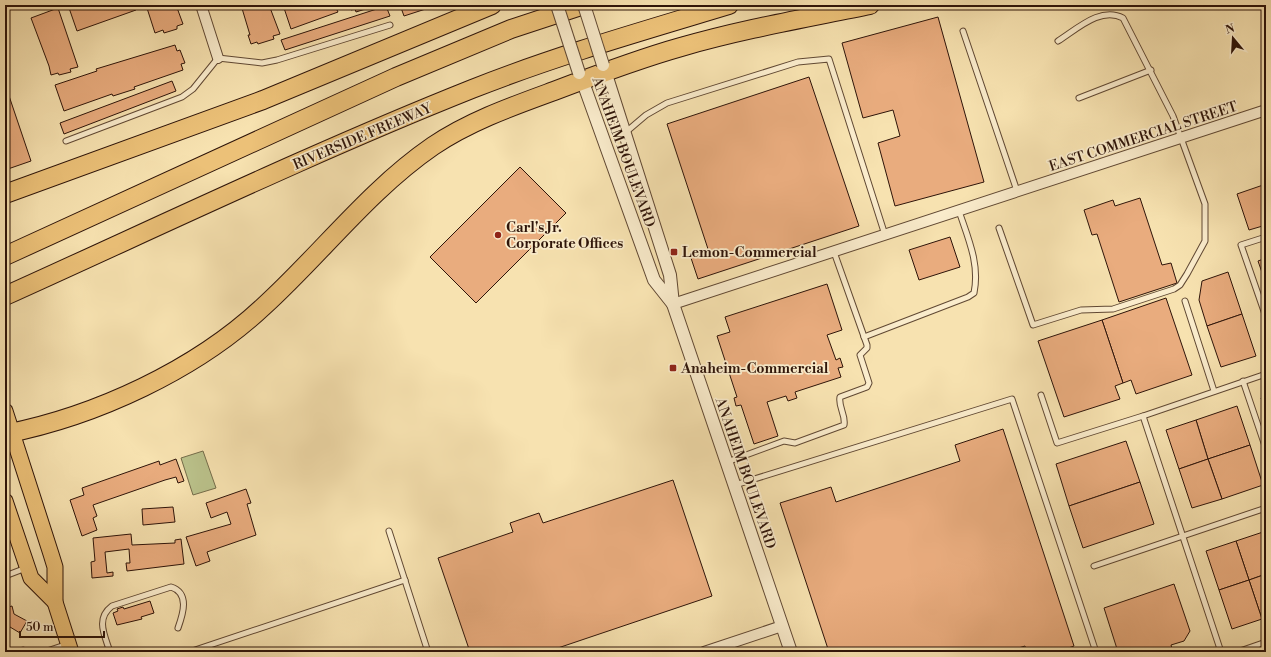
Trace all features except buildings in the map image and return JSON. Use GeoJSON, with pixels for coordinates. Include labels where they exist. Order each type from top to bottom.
{"type":"FeatureCollection","features":[{"type":"Feature","properties":{"kind":"highway"},"geometry":{"type":"LineString","coordinates":[[5,194],[263,100],[492,5]]}},
{"type":"Feature","properties":{"kind":"highway"},"geometry":{"type":"LineString","coordinates":[[5,256],[396,77],[511,29],[584,5]]}},
{"type":"Feature","properties":{"kind":"highway","name":"RIVERSIDE FREEWAY"},"geometry":{"type":"LineString","coordinates":[[5,296],[330,149],[472,89],[562,56],[729,5]]}},
{"type":"Feature","properties":{"kind":"highway"},"geometry":{"type":"LineString","coordinates":[[9,433],[31,429],[106,403],[164,377],[193,361],[232,334],[264,307],[389,181],[415,159],[455,132],[477,121],[604,68],[722,36],[870,5]]}},
{"type":"Feature","properties":{"kind":"main road"},"geometry":{"type":"LineString","coordinates":[[5,411],[9,433],[55,567],[55,602],[70,648]]}},
{"type":"Feature","properties":{"kind":"main road"},"geometry":{"type":"LineString","coordinates":[[5,501],[31,578],[55,602]]}},
{"type":"Feature","properties":{"kind":"street"},"geometry":{"type":"LineString","coordinates":[[201,5],[218,58]]}},
{"type":"Feature","properties":{"kind":"street","name":"ANAHEIM BOULEVARD"},"geometry":{"type":"LineString","coordinates":[[557,5],[581,77],[654,280],[672,304]]}},
{"type":"Feature","properties":{"kind":"street","name":"ANAHEIM BOULEVARD"},"geometry":{"type":"LineString","coordinates":[[584,5],[626,132],[670,275],[672,304],[791,652]]}},
{"type":"Feature","properties":{"kind":"street","name":"EAST COMMERCIAL STREET"},"geometry":{"type":"LineString","coordinates":[[672,304],[1266,110]]}},
{"type":"Feature","properties":{"kind":"street"},"geometry":{"type":"LineString","coordinates":[[704,652],[782,626]]}},
{"type":"Feature","properties":{"kind":"lane"},"geometry":{"type":"LineString","coordinates":[[999,228],[1032,326],[1081,310],[1113,309],[1174,289],[1180,285],[1205,241],[1205,204],[1182,138],[1150,70],[1123,18],[1115,14],[1102,15],[1058,41]]}},
{"type":"Feature","properties":{"kind":"lane"},"geometry":{"type":"LineString","coordinates":[[66,141],[182,97],[193,89],[218,58],[262,63],[277,60],[390,25]]}},
{"type":"Feature","properties":{"kind":"lane"},"geometry":{"type":"LineString","coordinates":[[963,31],[1017,191]]}},
{"type":"Feature","properties":{"kind":"lane"},"geometry":{"type":"LineString","coordinates":[[626,132],[646,115],[667,103],[798,62],[829,60],[886,235]]}},
{"type":"Feature","properties":{"kind":"lane"},"geometry":{"type":"LineString","coordinates":[[1079,98],[1150,70]]}},
{"type":"Feature","properties":{"kind":"lane"},"geometry":{"type":"LineString","coordinates":[[864,337],[968,297],[974,293],[976,285],[975,261],[959,211]]}},
{"type":"Feature","properties":{"kind":"lane"},"geometry":{"type":"LineString","coordinates":[[1266,237],[1241,245],[1266,317]]}},
{"type":"Feature","properties":{"kind":"lane"},"geometry":{"type":"LineString","coordinates":[[726,462],[784,441],[796,443],[844,425],[845,419],[839,401],[840,397],[867,387],[869,383],[860,355],[867,348],[834,252]]}},
{"type":"Feature","properties":{"kind":"lane"},"geometry":{"type":"LineString","coordinates":[[1185,301],[1214,391]]}},
{"type":"Feature","properties":{"kind":"lane"},"geometry":{"type":"LineString","coordinates":[[1041,395],[1057,443],[1143,416],[1266,374]]}},
{"type":"Feature","properties":{"kind":"lane"},"geometry":{"type":"LineString","coordinates":[[1243,381],[1266,449]]}},
{"type":"Feature","properties":{"kind":"lane"},"geometry":{"type":"LineString","coordinates":[[734,486],[1012,399],[1096,652]]}},
{"type":"Feature","properties":{"kind":"lane"},"geometry":{"type":"LineString","coordinates":[[1143,416],[1221,652]]}},
{"type":"Feature","properties":{"kind":"lane"},"geometry":{"type":"LineString","coordinates":[[1094,566],[1266,508]]}},
{"type":"Feature","properties":{"kind":"lane"},"geometry":{"type":"LineString","coordinates":[[388,531],[428,652]]}},
{"type":"Feature","properties":{"kind":"lane"},"geometry":{"type":"LineString","coordinates":[[5,576],[27,568]]}},
{"type":"Feature","properties":{"kind":"lane"},"geometry":{"type":"LineString","coordinates":[[189,652],[405,580]]}},
{"type":"Feature","properties":{"kind":"lane"},"geometry":{"type":"LineString","coordinates":[[109,649],[102,622],[107,610],[112,606],[171,587],[181,593],[183,598],[184,606],[178,628]]}},
{"type":"Feature","properties":{"kind":"lane"},"geometry":{"type":"LineString","coordinates":[[1237,652],[1248,650],[1266,642]]}},
{"type":"Feature","properties":{"kind":"lane"},"geometry":{"type":"LineString","coordinates":[[44,652],[70,648]]}},
{"type":"Feature","properties":{"kind":"lane"},"geometry":{"type":"LineString","coordinates":[[17,652],[23,650],[24,652]]}},
{"type":"Feature","properties":{"kind":"green space"},"geometry":{"type":"Polygon","coordinates":[[[203,451],[216,488],[193,495],[181,458],[203,451]]]}},
{"type":"Feature","properties":{"kind":"place","name":"Carl's Jr. Corporate Offices"},"geometry":{"type":"Point","coordinates":[498,235]}},
{"type":"Feature","properties":{"kind":"place","name":"Lemon-Commercial"},"geometry":{"type":"Point","coordinates":[674,252]}},
{"type":"Feature","properties":{"kind":"place","name":"Anaheim-Commercial"},"geometry":{"type":"Point","coordinates":[673,368]}}]}
